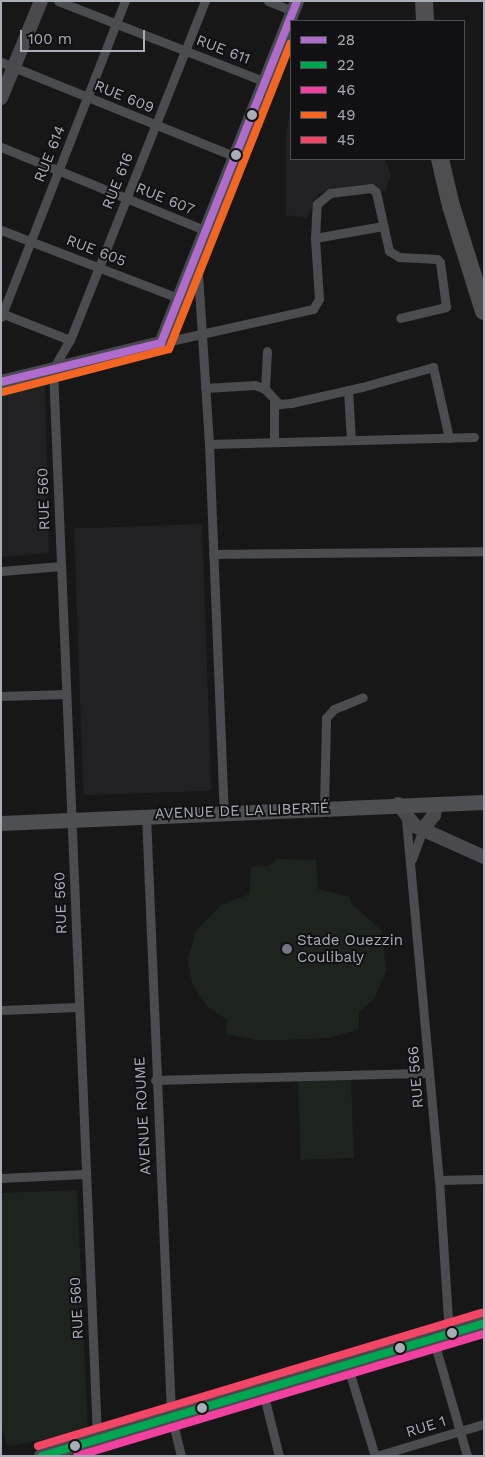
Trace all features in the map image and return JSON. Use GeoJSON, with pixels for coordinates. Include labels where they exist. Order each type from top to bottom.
{"type":"FeatureCollection","features":[{"type":"Feature","properties":{"kind":"highway"},"geometry":{"type":"LineString","coordinates":[[424,1],[425,20]]}},
{"type":"Feature","properties":{"kind":"highway"},"geometry":{"type":"LineString","coordinates":[[440,160],[451,206],[484,310]]}},
{"type":"Feature","properties":{"kind":"main road","name":"AVENUE DE LA LIBERTÉ"},"geometry":{"type":"LineString","coordinates":[[1,824],[146,815],[484,802]]}},
{"type":"Feature","properties":{"kind":"street"},"geometry":{"type":"LineString","coordinates":[[1,98],[8,65],[40,1]]}},
{"type":"Feature","properties":{"kind":"street","name":"RUE 611"},"geometry":{"type":"LineString","coordinates":[[58,1],[266,82]]}},
{"type":"Feature","properties":{"kind":"street","name":"RUE 614"},"geometry":{"type":"LineString","coordinates":[[2,315],[125,1]]}},
{"type":"Feature","properties":{"kind":"street","name":"RUE 616"},"geometry":{"type":"LineString","coordinates":[[53,369],[70,340],[205,1]]}},
{"type":"Feature","properties":{"kind":"street"},"geometry":{"type":"LineString","coordinates":[[268,1],[295,6],[292,20]]}},
{"type":"Feature","properties":{"kind":"street"},"geometry":{"type":"LineString","coordinates":[[161,343],[181,299],[266,82],[287,39],[290,27]]}},
{"type":"Feature","properties":{"kind":"street","name":"RUE 609"},"geometry":{"type":"LineString","coordinates":[[8,65],[236,157]]}},
{"type":"Feature","properties":{"kind":"street","name":"RUE 607"},"geometry":{"type":"LineString","coordinates":[[1,148],[207,231]]}},
{"type":"Feature","properties":{"kind":"street"},"geometry":{"type":"LineString","coordinates":[[1,382],[312,309],[319,299],[315,238],[317,204],[330,193],[374,189],[388,251],[393,255],[414,260],[437,259],[440,262],[446,307],[400,318]]}},
{"type":"Feature","properties":{"kind":"street"},"geometry":{"type":"LineString","coordinates":[[315,238],[383,226]]}},
{"type":"Feature","properties":{"kind":"street","name":"RUE 605"},"geometry":{"type":"LineString","coordinates":[[1,230],[181,299]]}},
{"type":"Feature","properties":{"kind":"street"},"geometry":{"type":"LineString","coordinates":[[197,258],[209,444],[224,813]]}},
{"type":"Feature","properties":{"kind":"street"},"geometry":{"type":"LineString","coordinates":[[2,315],[70,340]]}},
{"type":"Feature","properties":{"kind":"street"},"geometry":{"type":"LineString","coordinates":[[265,389],[267,352]]}},
{"type":"Feature","properties":{"kind":"street"},"geometry":{"type":"LineString","coordinates":[[205,388],[246,384],[265,389],[279,404],[291,403],[348,390],[434,366],[450,438]]}},
{"type":"Feature","properties":{"kind":"street","name":"RUE 560"},"geometry":{"type":"LineString","coordinates":[[53,369],[85,1174],[91,1456]]}},
{"type":"Feature","properties":{"kind":"street"},"geometry":{"type":"LineString","coordinates":[[348,390],[351,440]]}},
{"type":"Feature","properties":{"kind":"street"},"geometry":{"type":"LineString","coordinates":[[274,400],[274,442]]}},
{"type":"Feature","properties":{"kind":"street"},"geometry":{"type":"LineString","coordinates":[[209,444],[474,437]]}},
{"type":"Feature","properties":{"kind":"street"},"geometry":{"type":"LineString","coordinates":[[213,554],[484,551]]}},
{"type":"Feature","properties":{"kind":"street"},"geometry":{"type":"LineString","coordinates":[[1,571],[61,566]]}},
{"type":"Feature","properties":{"kind":"street"},"geometry":{"type":"LineString","coordinates":[[1,696],[66,694]]}},
{"type":"Feature","properties":{"kind":"street"},"geometry":{"type":"LineString","coordinates":[[324,808],[326,718],[334,709],[363,697]]}},
{"type":"Feature","properties":{"kind":"street"},"geometry":{"type":"LineString","coordinates":[[398,804],[406,819],[423,829],[484,857]]}},
{"type":"Feature","properties":{"kind":"street"},"geometry":{"type":"LineString","coordinates":[[411,862],[423,829],[434,815],[436,804]]}},
{"type":"Feature","properties":{"kind":"street","name":"AVENUE ROUME"},"geometry":{"type":"LineString","coordinates":[[146,815],[154,1080],[171,1416],[181,1456]]}},
{"type":"Feature","properties":{"kind":"street","name":"RUE 566"},"geometry":{"type":"LineString","coordinates":[[406,819],[439,1180],[449,1334]]}},
{"type":"Feature","properties":{"kind":"street"},"geometry":{"type":"LineString","coordinates":[[1,1010],[78,1006]]}},
{"type":"Feature","properties":{"kind":"street"},"geometry":{"type":"LineString","coordinates":[[154,1080],[429,1073]]}},
{"type":"Feature","properties":{"kind":"street"},"geometry":{"type":"LineString","coordinates":[[1,1178],[85,1174]]}},
{"type":"Feature","properties":{"kind":"street"},"geometry":{"type":"LineString","coordinates":[[439,1180],[484,1179]]}},
{"type":"Feature","properties":{"kind":"street"},"geometry":{"type":"LineString","coordinates":[[41,1456],[171,1416],[263,1392],[347,1364],[484,1323]]}},
{"type":"Feature","properties":{"kind":"street"},"geometry":{"type":"LineString","coordinates":[[433,1338],[467,1456]]}},
{"type":"Feature","properties":{"kind":"street"},"geometry":{"type":"LineString","coordinates":[[347,1364],[375,1456]]}},
{"type":"Feature","properties":{"kind":"street"},"geometry":{"type":"LineString","coordinates":[[263,1392],[279,1456]]}},
{"type":"Feature","properties":{"kind":"street","name":"RUE 1"},"geometry":{"type":"LineString","coordinates":[[375,1456],[484,1424]]}},
{"type":"Feature","properties":{"kind":"shaded area"},"geometry":{"type":"Polygon","coordinates":[[[290,110],[290,160],[385,160],[391,175],[385,192],[364,184],[319,194],[307,218],[286,215],[286,136],[290,110]]]}},
{"type":"Feature","properties":{"kind":"shaded area"},"geometry":{"type":"Polygon","coordinates":[[[45,385],[49,553],[1,557],[1,394],[45,385]]]}},
{"type":"Feature","properties":{"kind":"shaded area"},"geometry":{"type":"Polygon","coordinates":[[[202,524],[211,791],[83,795],[74,528],[202,524]]]}},
{"type":"Feature","properties":{"kind":"shaded area","name":"Stade Ouezzin Coulibaly"},"geometry":{"type":"Polygon","coordinates":[[[277,859],[316,860],[318,889],[350,897],[351,903],[382,931],[386,972],[374,999],[359,1012],[359,1029],[329,1038],[283,1040],[255,1040],[226,1034],[227,1020],[206,1005],[192,983],[188,960],[195,932],[221,905],[249,894],[251,867],[269,866],[277,859]]]}},
{"type":"Feature","properties":{"kind":"shaded area"},"geometry":{"type":"Polygon","coordinates":[[[351,1078],[354,1158],[301,1160],[298,1080],[351,1078]]]}},
{"type":"Feature","properties":{"kind":"shaded area"},"geometry":{"type":"Polygon","coordinates":[[[77,1190],[88,1432],[8,1446],[1,1425],[1,1193],[77,1190]]]}},
{"type":"Feature","properties":{"kind":"transit line","name":"28"},"geometry":{"type":"LineString","coordinates":[[161,343],[297,1]]}},
{"type":"Feature","properties":{"kind":"transit line","name":"49"},"geometry":{"type":"LineString","coordinates":[[3,392],[169,349],[290,46]]}},
{"type":"Feature","properties":{"kind":"transit line","name":"28"},"geometry":{"type":"LineString","coordinates":[[1,382],[161,343]]}},
{"type":"Feature","properties":{"kind":"transit line","name":"45"},"geometry":{"type":"LineString","coordinates":[[38,1446],[481,1313]]}},
{"type":"Feature","properties":{"kind":"transit line","name":"22"},"geometry":{"type":"LineString","coordinates":[[42,1456],[484,1323]]}},
{"type":"Feature","properties":{"kind":"transit line","name":"46"},"geometry":{"type":"LineString","coordinates":[[77,1456],[484,1334]]}},
{"type":"Feature","properties":{"kind":"place","name":"Stade Ouezzin Coulibaly"},"geometry":{"type":"Point","coordinates":[287,949]}}]}
